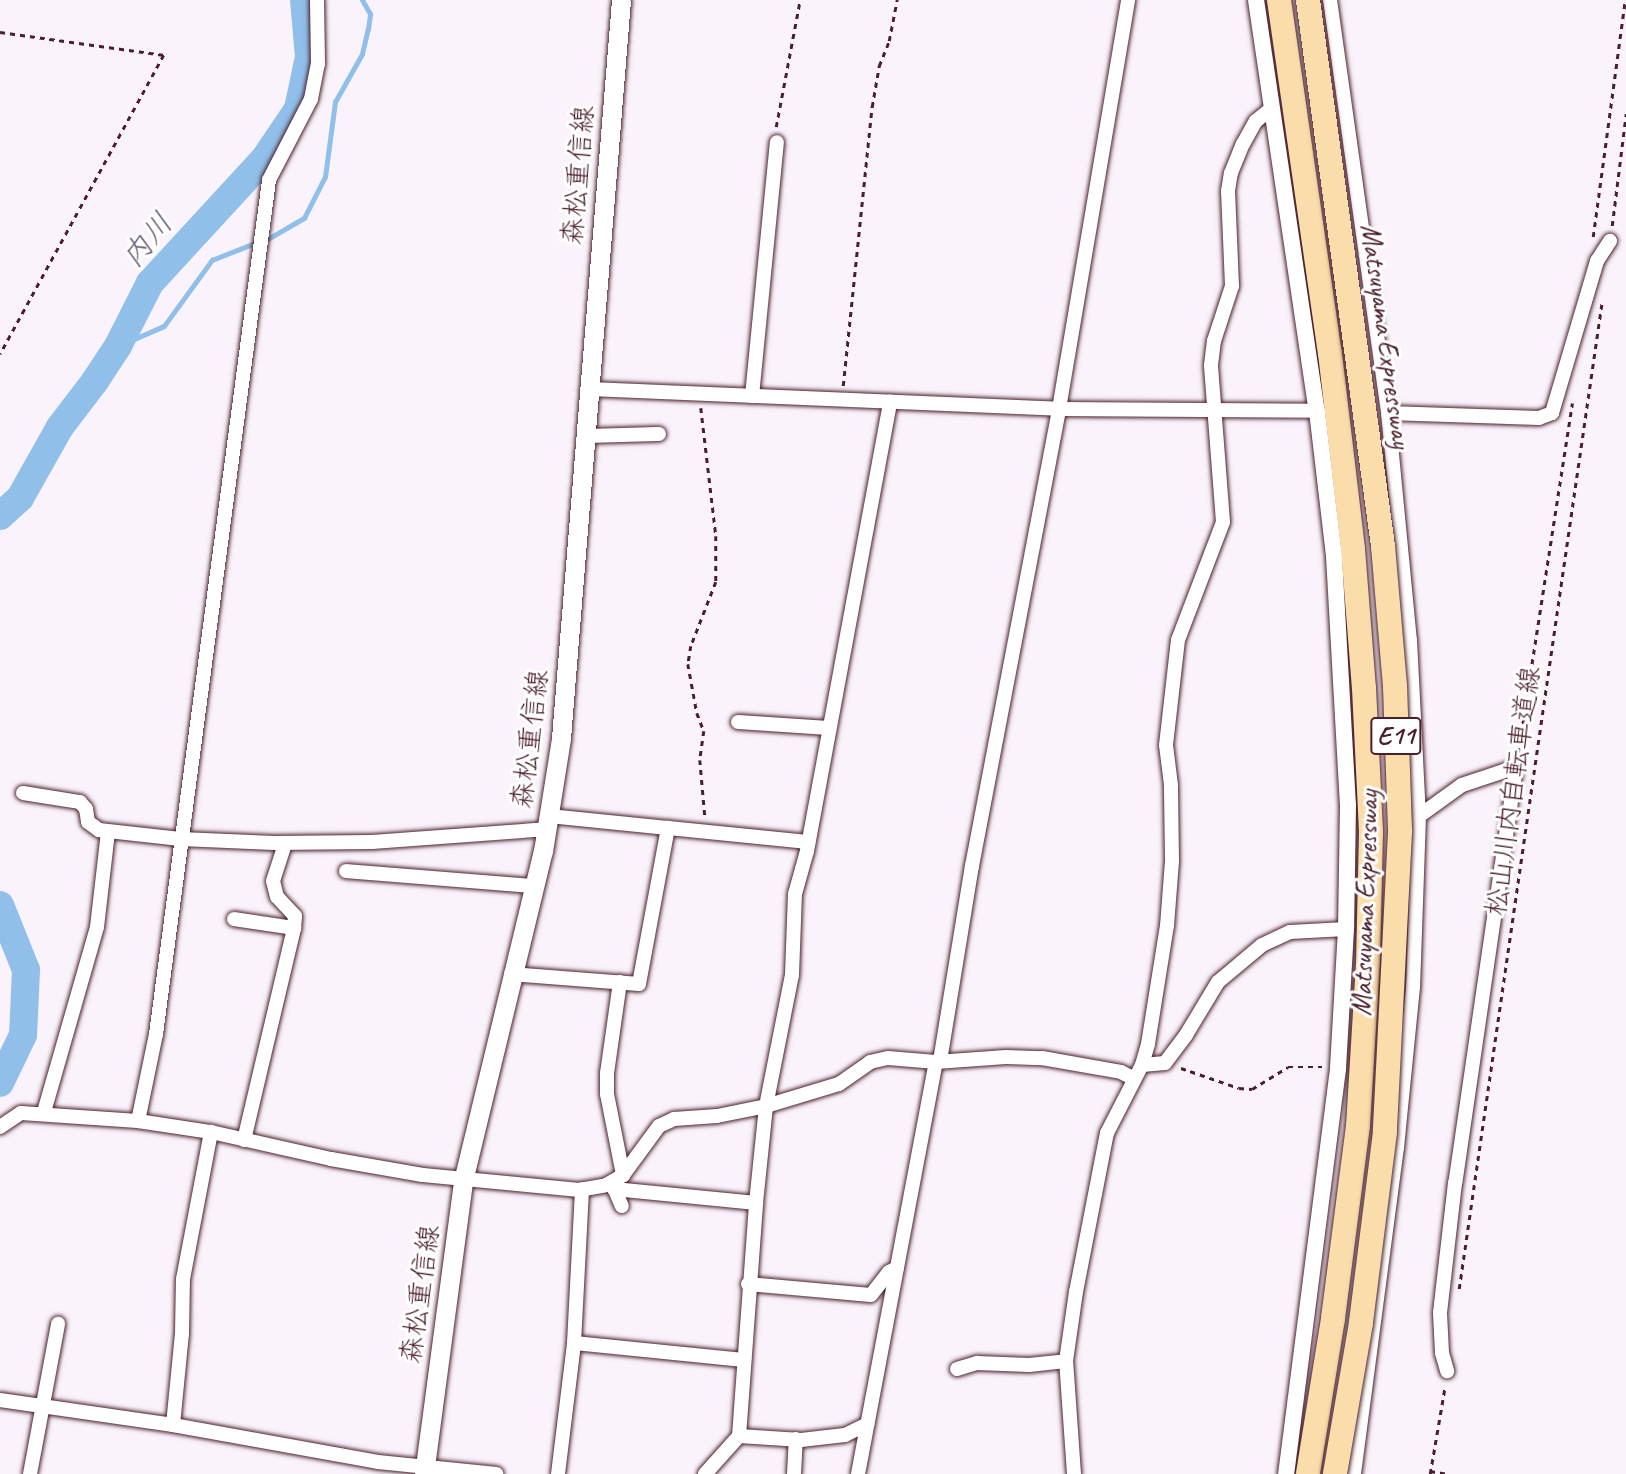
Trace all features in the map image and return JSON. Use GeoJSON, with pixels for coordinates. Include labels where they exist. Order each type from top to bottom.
{"type":"FeatureCollection","features":[{"type":"Feature","properties":{"kind":"highway","name":"Matsuyama Expressway"},"geometry":{"type":"LineString","coordinates":[[1279,0],[1330,353],[1352,536],[1364,688],[1371,833],[1368,963],[1358,1126],[1333,1319],[1308,1474]]}},
{"type":"Feature","properties":{"kind":"highway","name":"Matsuyama Expressway"},"geometry":{"type":"LineString","coordinates":[[1308,0],[1383,546],[1395,686],[1400,832],[1385,1132],[1361,1323],[1335,1474]]}},
{"type":"Feature","properties":{"kind":"main road","name":"森松重信線"},"geometry":{"type":"LineString","coordinates":[[425,1470],[463,1181],[548,823],[561,738],[621,0]]}},
{"type":"Feature","properties":{"kind":"street"},"geometry":{"type":"LineString","coordinates":[[138,1121],[156,1034],[269,180],[311,99],[318,64],[317,0]]}},
{"type":"Feature","properties":{"kind":"street"},"geometry":{"type":"LineString","coordinates":[[858,1474],[1059,409],[1128,0]]}},
{"type":"Feature","properties":{"kind":"street"},"geometry":{"type":"LineString","coordinates":[[1256,0],[1317,411],[1334,556],[1348,790],[1346,929],[1338,1069],[1286,1474]]}},
{"type":"Feature","properties":{"kind":"street"},"geometry":{"type":"LineString","coordinates":[[1330,0],[1388,413],[1410,640],[1419,816],[1412,1000],[1379,1296],[1354,1474]]}},
{"type":"Feature","properties":{"kind":"street"},"geometry":{"type":"LineString","coordinates":[[1074,1474],[1066,1361],[1076,1292],[1107,1133],[1142,1065],[1148,1044],[1167,926],[1172,861],[1171,785],[1166,745],[1178,640],[1223,522],[1211,384],[1214,341],[1233,286],[1228,191],[1231,173],[1255,121],[1272,108]]}},
{"type":"Feature","properties":{"kind":"street"},"geometry":{"type":"LineString","coordinates":[[752,396],[777,142]]}},
{"type":"Feature","properties":{"kind":"street"},"geometry":{"type":"LineString","coordinates":[[1388,413],[1539,418],[1552,414],[1597,261],[1610,241]]}},
{"type":"Feature","properties":{"kind":"street"},"geometry":{"type":"LineString","coordinates":[[590,390],[1059,409],[1317,411]]}},
{"type":"Feature","properties":{"kind":"street"},"geometry":{"type":"LineString","coordinates":[[705,1474],[739,1436],[748,1283],[766,1106],[792,975],[795,894],[808,842],[890,402]]}},
{"type":"Feature","properties":{"kind":"street"},"geometry":{"type":"LineString","coordinates":[[586,436],[659,435]]}},
{"type":"Feature","properties":{"kind":"street"},"geometry":{"type":"LineString","coordinates":[[738,722],[829,728]]}},
{"type":"Feature","properties":{"kind":"street"},"geometry":{"type":"LineString","coordinates":[[1419,816],[1462,785],[1516,767],[1453,1196],[1440,1313],[1442,1353],[1447,1371]]}},
{"type":"Feature","properties":{"kind":"street"},"geometry":{"type":"LineString","coordinates":[[23,793],[80,802],[92,828],[181,839],[285,843],[433,839],[534,828],[548,823],[668,828],[808,842]]}},
{"type":"Feature","properties":{"kind":"street"},"geometry":{"type":"LineString","coordinates":[[512,974],[639,984],[668,828]]}},
{"type":"Feature","properties":{"kind":"street"},"geometry":{"type":"LineString","coordinates":[[44,1112],[97,927],[108,832]]}},
{"type":"Feature","properties":{"kind":"street"},"geometry":{"type":"LineString","coordinates":[[244,1140],[294,928],[295,916],[277,897],[273,881],[285,843]]}},
{"type":"Feature","properties":{"kind":"street"},"geometry":{"type":"LineString","coordinates":[[346,871],[534,886]]}},
{"type":"Feature","properties":{"kind":"street"},"geometry":{"type":"LineString","coordinates":[[234,919],[294,928]]}},
{"type":"Feature","properties":{"kind":"street"},"geometry":{"type":"LineString","coordinates":[[1142,1065],[1165,1063],[1186,1035],[1210,993],[1238,962],[1268,942],[1290,932],[1346,929]]}},
{"type":"Feature","properties":{"kind":"street"},"geometry":{"type":"LineString","coordinates":[[620,982],[607,1073],[607,1094],[616,1182],[622,1206]]}},
{"type":"Feature","properties":{"kind":"street"},"geometry":{"type":"LineString","coordinates":[[616,1182],[659,1126],[674,1119],[717,1116],[766,1106],[839,1084],[870,1062],[888,1058],[938,1061],[1042,1058],[1121,1072],[1134,1079]]}},
{"type":"Feature","properties":{"kind":"street"},"geometry":{"type":"LineString","coordinates":[[0,1127],[21,1113],[44,1112],[138,1121],[211,1132],[331,1159],[463,1181],[582,1189],[616,1182],[756,1203]]}},
{"type":"Feature","properties":{"kind":"street"},"geometry":{"type":"LineString","coordinates":[[173,1425],[182,1334],[183,1279],[211,1132]]}},
{"type":"Feature","properties":{"kind":"street"},"geometry":{"type":"LineString","coordinates":[[558,1474],[574,1343],[582,1189]]}},
{"type":"Feature","properties":{"kind":"street"},"geometry":{"type":"LineString","coordinates":[[748,1283],[871,1295],[889,1272],[897,1268]]}},
{"type":"Feature","properties":{"kind":"street"},"geometry":{"type":"LineString","coordinates":[[30,1474],[58,1324]]}},
{"type":"Feature","properties":{"kind":"street"},"geometry":{"type":"LineString","coordinates":[[574,1343],[744,1360]]}},
{"type":"Feature","properties":{"kind":"street"},"geometry":{"type":"LineString","coordinates":[[957,1369],[977,1363],[1029,1365],[1066,1361]]}},
{"type":"Feature","properties":{"kind":"street"},"geometry":{"type":"LineString","coordinates":[[0,1400],[173,1425],[425,1470],[496,1474]]}},
{"type":"Feature","properties":{"kind":"street"},"geometry":{"type":"LineString","coordinates":[[739,1436],[796,1440],[845,1435],[868,1424]]}},
{"type":"Feature","properties":{"kind":"street"},"geometry":{"type":"LineString","coordinates":[[794,1474],[796,1440]]}},
{"type":"Feature","properties":{"kind":"path"},"geometry":{"type":"LineString","coordinates":[[777,142],[775,134],[800,0]]}},
{"type":"Feature","properties":{"kind":"path"},"geometry":{"type":"LineString","coordinates":[[841,400],[872,107],[879,66],[889,41],[897,0]]}},
{"type":"Feature","properties":{"kind":"path"},"geometry":{"type":"LineString","coordinates":[[0,32],[164,55],[0,354]]}},
{"type":"Feature","properties":{"kind":"path"},"geometry":{"type":"LineString","coordinates":[[1610,241],[1626,114]]}},
{"type":"Feature","properties":{"kind":"path","name":"松山川内自転車道線"},"geometry":{"type":"LineString","coordinates":[[1458,1295],[1603,294]]}},
{"type":"Feature","properties":{"kind":"path"},"geometry":{"type":"LineString","coordinates":[[699,394],[710,469],[716,582],[691,646],[688,664],[697,713],[704,731],[700,760],[707,832]]}},
{"type":"Feature","properties":{"kind":"path"},"geometry":{"type":"LineString","coordinates":[[1165,1063],[1239,1088],[1252,1089],[1288,1067],[1338,1069]]}},
{"type":"Feature","properties":{"kind":"path"},"geometry":{"type":"LineString","coordinates":[[1447,1371],[1430,1473],[1450,1474]]}},
{"type":"Feature","properties":{"kind":"waterway","name":"内川"},"geometry":{"type":"LineString","coordinates":[[0,516],[20,498],[60,427],[118,346],[150,283],[265,158],[298,109],[309,57],[304,0]]}},
{"type":"Feature","properties":{"kind":"waterway"},"geometry":{"type":"LineString","coordinates":[[268,239],[304,218],[325,177],[335,102],[362,54],[368,29],[370,14],[362,0]]}},
{"type":"Feature","properties":{"kind":"waterway"},"geometry":{"type":"LineString","coordinates":[[118,346],[164,326],[212,260],[255,243]]}},
{"type":"Feature","properties":{"kind":"waterway","name":"内川"},"geometry":{"type":"LineString","coordinates":[[0,905],[26,970],[23,1035],[0,1083]]}}]}
